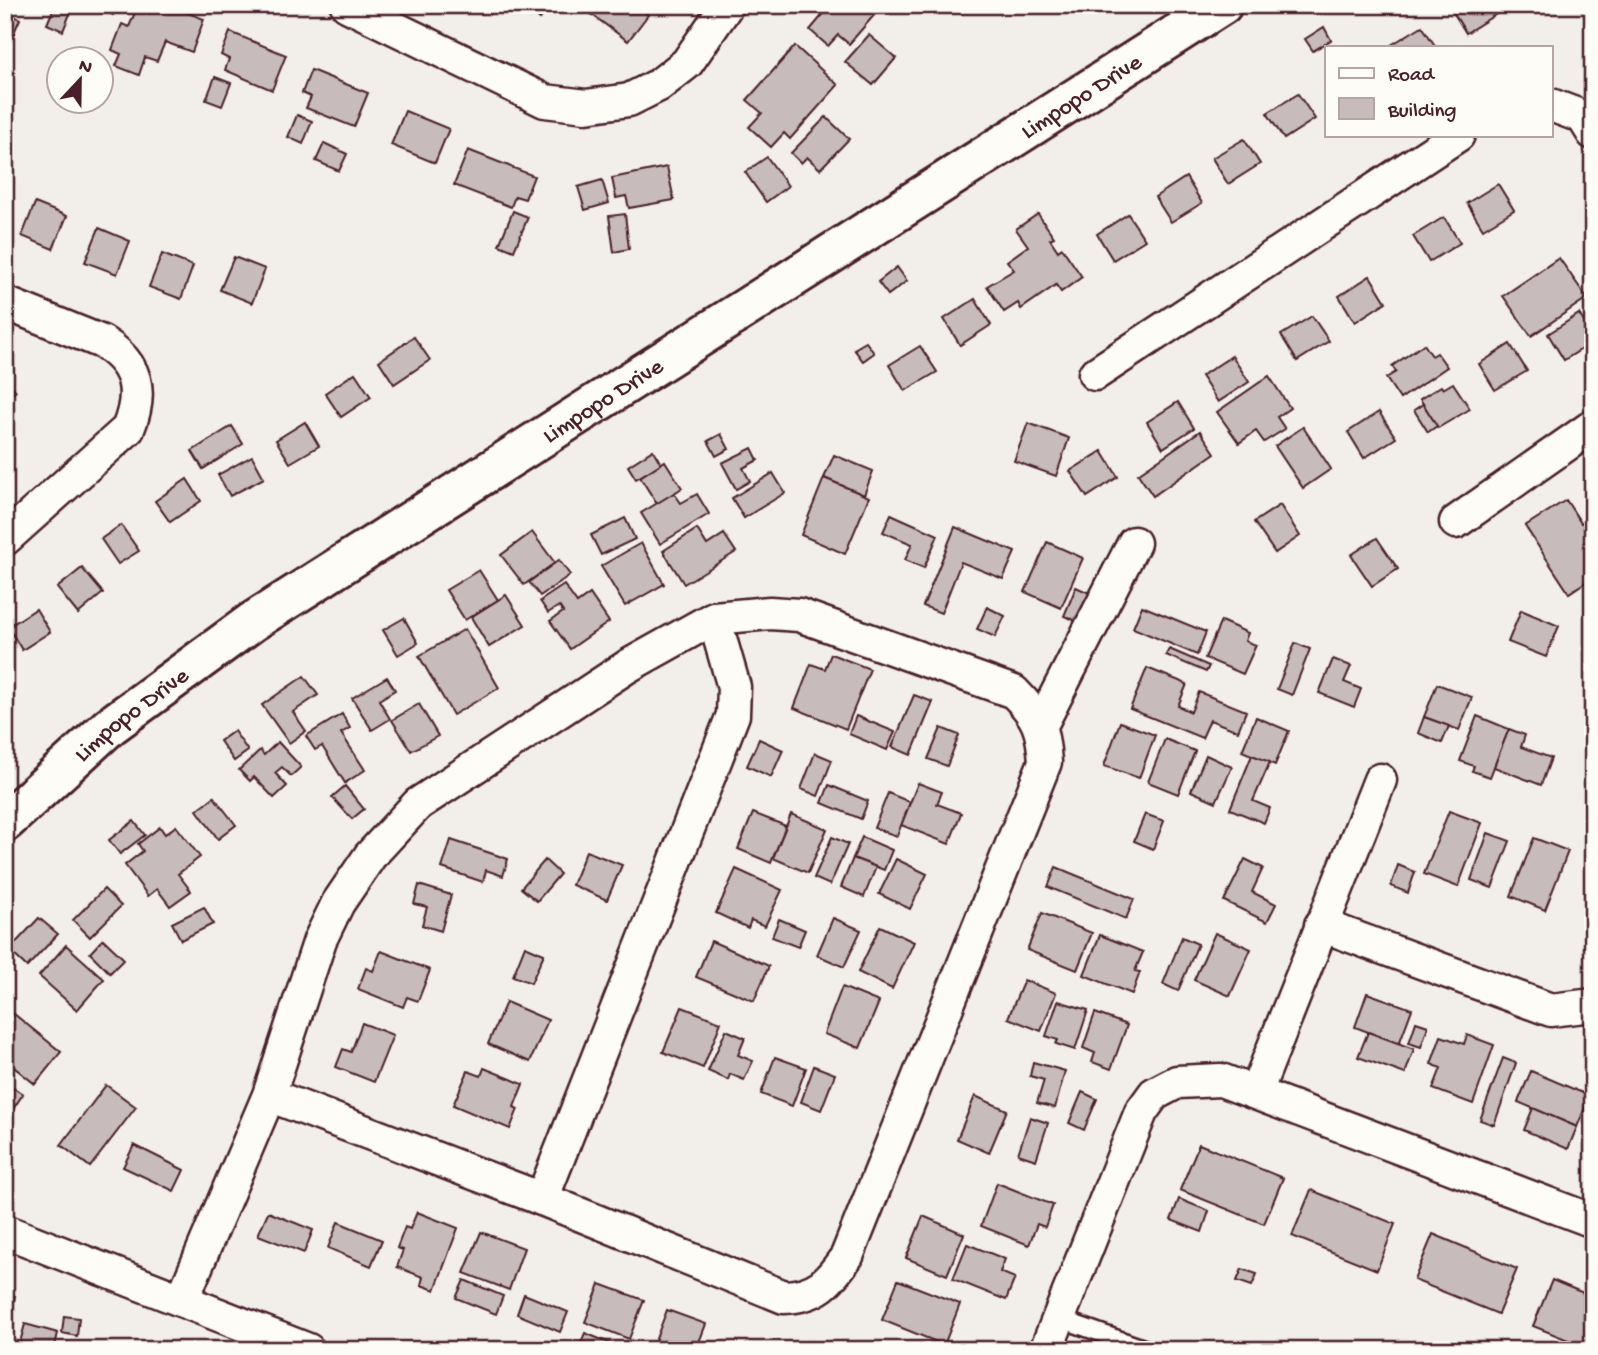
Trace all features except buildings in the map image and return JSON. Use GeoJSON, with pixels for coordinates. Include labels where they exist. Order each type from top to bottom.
{"type":"FeatureCollection","features":[{"type":"Feature","properties":{"kind":"street"},"geometry":{"type":"LineString","coordinates":[[347,5],[545,101],[586,106],[629,100],[659,85],[687,63],[727,5]]}},
{"type":"Feature","properties":{"kind":"street","name":"Limpopo Drive"},"geometry":{"type":"LineString","coordinates":[[5,822],[110,726],[252,622],[1222,5]]}},
{"type":"Feature","properties":{"kind":"street"},"geometry":{"type":"LineString","coordinates":[[1552,105],[1583,117],[1593,133]]}},
{"type":"Feature","properties":{"kind":"street"},"geometry":{"type":"LineString","coordinates":[[1095,374],[1456,136]]}},
{"type":"Feature","properties":{"kind":"street"},"geometry":{"type":"LineString","coordinates":[[5,303],[113,348],[130,368],[137,393],[134,417],[128,429],[5,539]]}},
{"type":"Feature","properties":{"kind":"street"},"geometry":{"type":"LineString","coordinates":[[1456,522],[1593,426]]}},
{"type":"Feature","properties":{"kind":"street"},"geometry":{"type":"LineString","coordinates":[[1040,727],[1133,543]]}},
{"type":"Feature","properties":{"kind":"street"},"geometry":{"type":"LineString","coordinates":[[183,1300],[268,1095],[320,940],[338,903],[370,856],[418,804],[628,666],[714,618],[770,613],[799,615],[1014,692],[1032,710],[1040,727],[1045,762],[847,1256],[824,1284],[804,1296],[784,1297],[542,1199],[268,1095]]}},
{"type":"Feature","properties":{"kind":"street"},"geometry":{"type":"LineString","coordinates":[[542,1199],[733,715],[734,687],[714,618]]}},
{"type":"Feature","properties":{"kind":"street"},"geometry":{"type":"LineString","coordinates":[[1256,1092],[1380,780]]}},
{"type":"Feature","properties":{"kind":"street"},"geometry":{"type":"LineString","coordinates":[[1321,925],[1552,1010],[1593,1005]]}},
{"type":"Feature","properties":{"kind":"street"},"geometry":{"type":"LineString","coordinates":[[1046,1350],[1141,1112],[1153,1094],[1177,1082],[1221,1080],[1593,1221]]}},
{"type":"Feature","properties":{"kind":"street"},"geometry":{"type":"LineString","coordinates":[[5,1231],[308,1350]]}},
{"type":"Feature","properties":{"kind":"lane"},"geometry":{"type":"LineString","coordinates":[[1058,1318],[1149,1350]]}}]}
